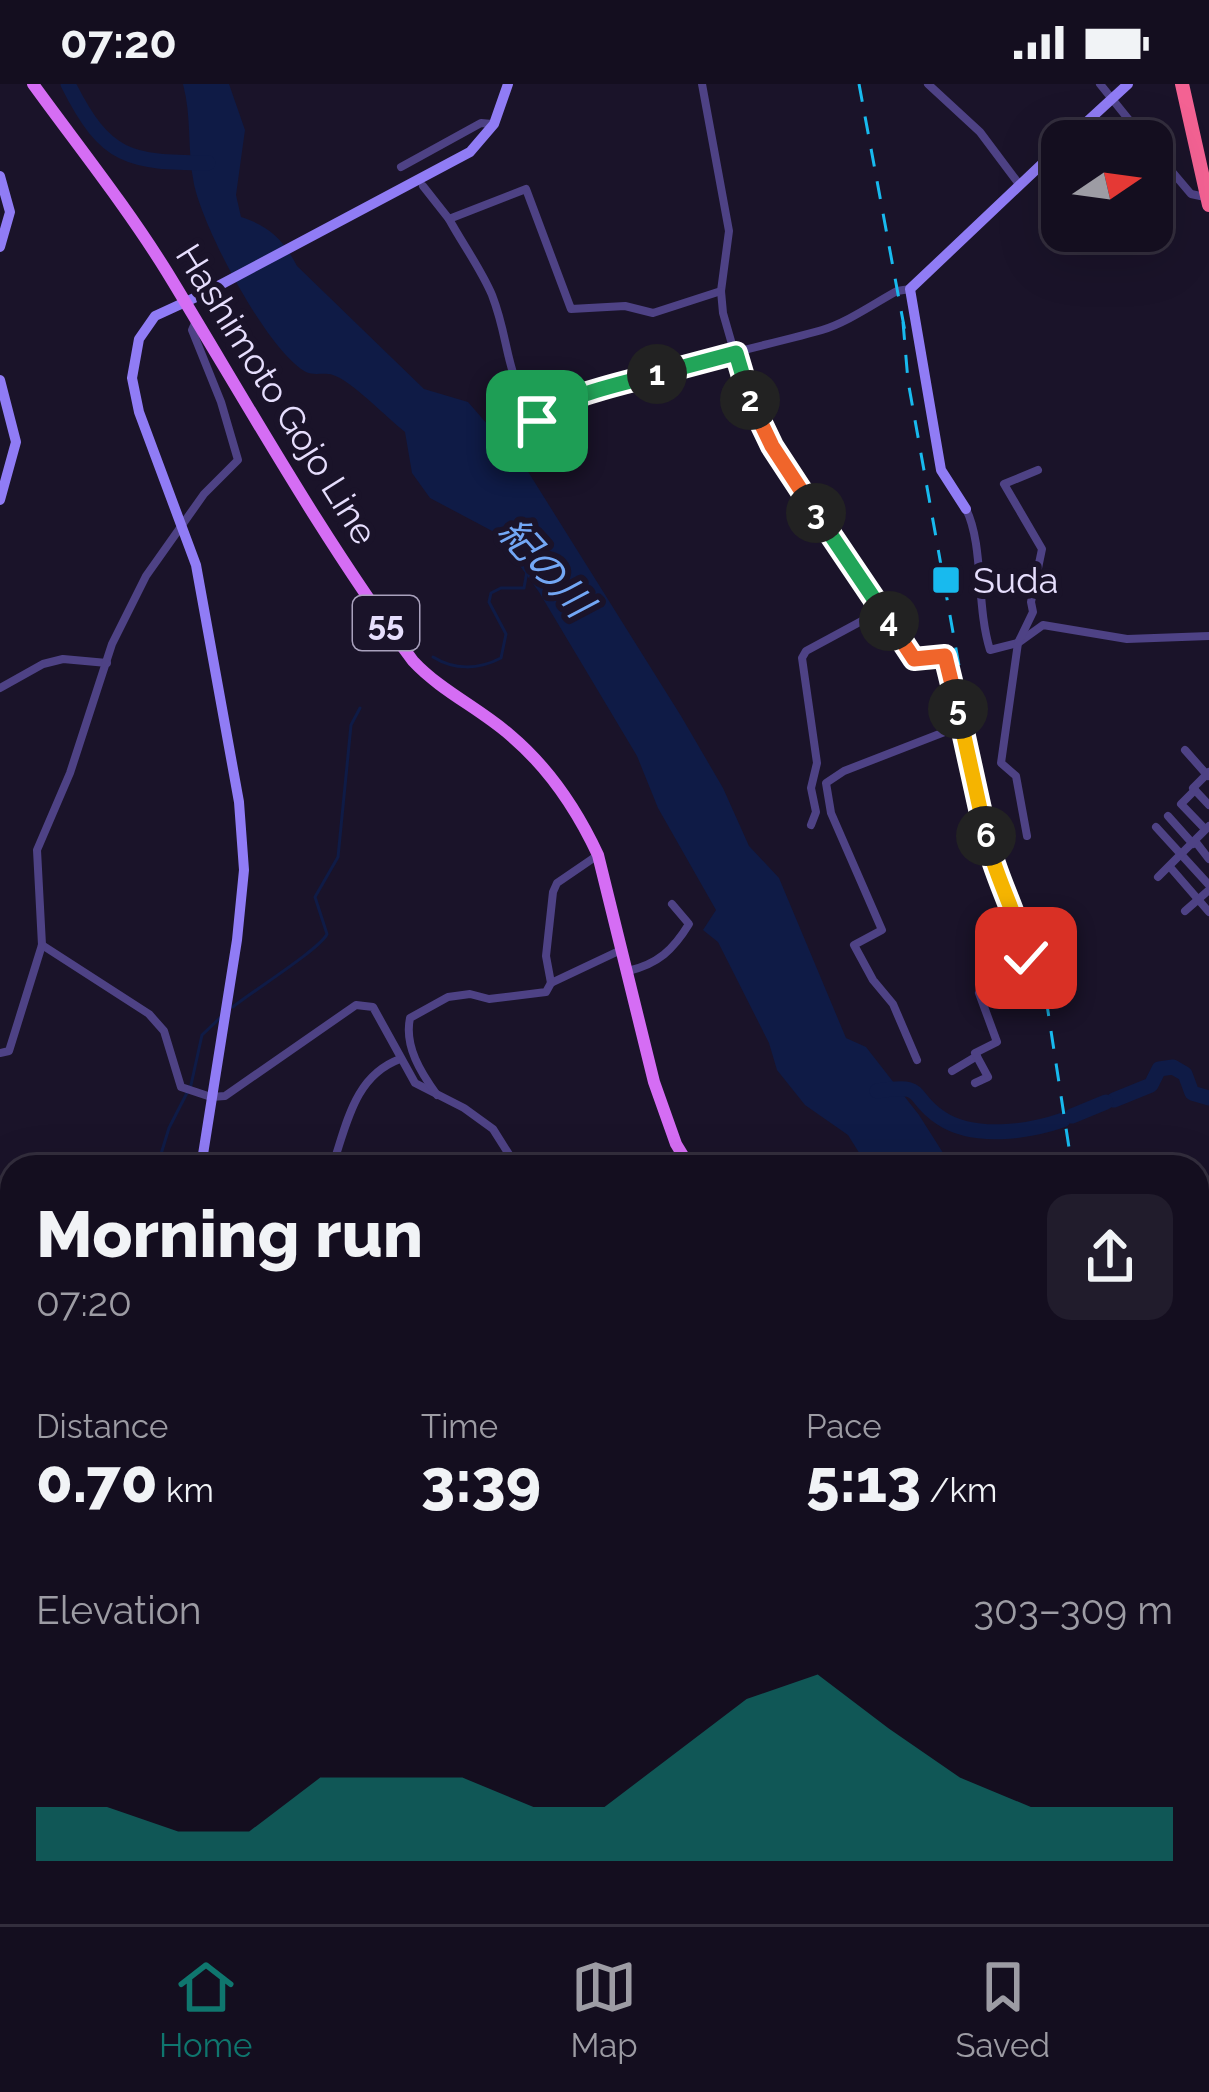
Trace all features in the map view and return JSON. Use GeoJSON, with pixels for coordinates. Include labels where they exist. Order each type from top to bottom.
{"type":"FeatureCollection","features":[{"type":"Feature","properties":{"kind":"highway"},"geometry":{"type":"LineString","coordinates":[[1181,84],[1208,201]]}},
{"type":"Feature","properties":{"kind":"main road","name":"Hashimoto Gojo Line"},"geometry":{"type":"LineString","coordinates":[[33,84],[115,192],[286,475],[413,661],[431,680],[510,734],[537,761],[584,826],[598,855],[663,1112],[683,1155]]}},
{"type":"Feature","properties":{"kind":"street"},"geometry":{"type":"LineString","coordinates":[[203,1155],[237,940],[244,870],[239,802],[205,607],[182,526],[139,412],[131,378],[134,355],[148,324],[164,309],[205,293],[470,152],[494,124],[508,84]]}},
{"type":"Feature","properties":{"kind":"street"},"geometry":{"type":"LineString","coordinates":[[702,84],[729,231],[721,291],[746,393],[772,446],[914,659],[945,656],[993,868],[1038,967],[994,967],[998,987],[979,993],[997,1042],[975,1053],[988,1076],[975,1083]]}},
{"type":"Feature","properties":{"kind":"street"},"geometry":{"type":"LineString","coordinates":[[928,84],[980,132],[1019,184]]}},
{"type":"Feature","properties":{"kind":"street"},"geometry":{"type":"LineString","coordinates":[[1100,84],[1129,120]]}},
{"type":"Feature","properties":{"kind":"street"},"geometry":{"type":"LineString","coordinates":[[1090,120],[1128,84]]}},
{"type":"Feature","properties":{"kind":"street"},"geometry":{"type":"LineString","coordinates":[[400,167],[413,166],[481,123],[494,124]]}},
{"type":"Feature","properties":{"kind":"street"},"geometry":{"type":"LineString","coordinates":[[423,186],[492,295],[507,362],[519,395],[537,421],[544,412],[603,389],[823,330],[897,291],[910,289],[1041,164]]}},
{"type":"Feature","properties":{"kind":"street"},"geometry":{"type":"LineString","coordinates":[[1173,173],[1191,194],[1208,201]]}},
{"type":"Feature","properties":{"kind":"street"},"geometry":{"type":"LineString","coordinates":[[0,176],[10,212],[0,247]]}},
{"type":"Feature","properties":{"kind":"street"},"geometry":{"type":"LineString","coordinates":[[448,219],[526,189],[571,309],[625,306],[653,313],[721,291]]}},
{"type":"Feature","properties":{"kind":"street"},"geometry":{"type":"LineString","coordinates":[[910,289],[941,470],[974,530],[978,589],[990,650],[1018,643],[1043,626],[1127,639],[1209,636]]}},
{"type":"Feature","properties":{"kind":"street"},"geometry":{"type":"LineString","coordinates":[[0,1053],[9,1051],[17,1033],[42,945],[37,850],[70,773],[124,615],[204,494],[238,460],[192,330],[195,322]]}},
{"type":"Feature","properties":{"kind":"street"},"geometry":{"type":"LineString","coordinates":[[0,380],[16,442],[0,500]]}},
{"type":"Feature","properties":{"kind":"street"},"geometry":{"type":"LineString","coordinates":[[1027,836],[1016,776],[1001,763],[1018,643],[1033,612],[1042,549],[1004,484],[1038,470]]}},
{"type":"Feature","properties":{"kind":"street"},"geometry":{"type":"LineString","coordinates":[[811,825],[816,812],[811,788],[818,764],[802,658],[806,651],[882,610]]}},
{"type":"Feature","properties":{"kind":"street"},"geometry":{"type":"LineString","coordinates":[[0,688],[43,664],[63,659],[107,663]]}},
{"type":"Feature","properties":{"kind":"street"},"geometry":{"type":"LineString","coordinates":[[917,1060],[893,1004],[854,945],[882,930],[831,813],[826,783],[844,771],[960,726]]}},
{"type":"Feature","properties":{"kind":"street"},"geometry":{"type":"LineString","coordinates":[[1159,877],[1208,827],[1181,804],[1208,774],[1185,750]]}},
{"type":"Feature","properties":{"kind":"street"},"geometry":{"type":"LineString","coordinates":[[1195,790],[1209,805]]}},
{"type":"Feature","properties":{"kind":"street"},"geometry":{"type":"LineString","coordinates":[[1168,816],[1209,859]]}},
{"type":"Feature","properties":{"kind":"street"},"geometry":{"type":"LineString","coordinates":[[1156,826],[1209,888],[1184,911]]}},
{"type":"Feature","properties":{"kind":"street"},"geometry":{"type":"LineString","coordinates":[[551,983],[547,956],[553,892],[557,883],[598,855]]}},
{"type":"Feature","properties":{"kind":"street"},"geometry":{"type":"LineString","coordinates":[[1170,867],[1209,912]]}},
{"type":"Feature","properties":{"kind":"street"},"geometry":{"type":"LineString","coordinates":[[628,971],[647,967],[673,950],[688,924],[672,904]]}},
{"type":"Feature","properties":{"kind":"street"},"geometry":{"type":"LineString","coordinates":[[42,945],[149,1014],[164,1030],[181,1087],[212,1097],[225,1096],[356,1005],[373,1007],[415,1083],[464,1108],[493,1130],[509,1155]]}},
{"type":"Feature","properties":{"kind":"street"},"geometry":{"type":"LineString","coordinates":[[438,1096],[419,1072],[410,1018],[448,997],[470,994],[489,999],[546,992],[551,983],[622,949]]}},
{"type":"Feature","properties":{"kind":"street"},"geometry":{"type":"LineString","coordinates":[[952,1071],[977,1056]]}},
{"type":"Feature","properties":{"kind":"street"},"geometry":{"type":"LineString","coordinates":[[336,1155],[360,1089],[378,1070],[400,1059]]}},
{"type":"Feature","properties":{"kind":"water","name":"紀の川"},"geometry":{"type":"Polygon","coordinates":[[[183,84],[229,84],[245,130],[236,195],[241,217],[274,235],[297,266],[424,389],[468,402],[527,470],[681,716],[723,788],[749,846],[779,878],[846,1038],[866,1047],[944,1155],[860,1155],[848,1135],[805,1105],[777,1070],[769,1043],[718,942],[703,930],[716,910],[658,808],[637,756],[539,592],[496,533],[430,498],[412,473],[405,432],[341,379],[306,372],[290,360],[256,315],[200,204],[183,84]]]}},
{"type":"Feature","properties":{"kind":"waterway"},"geometry":{"type":"LineString","coordinates":[[68,84],[95,128],[123,152],[158,161],[208,163]]}},
{"type":"Feature","properties":{"kind":"waterway","name":"紀の川"},"geometry":{"type":"LineString","coordinates":[[433,657],[466,667],[501,658],[506,634],[489,602],[491,593],[524,588],[527,571]]}},
{"type":"Feature","properties":{"kind":"waterway"},"geometry":{"type":"LineString","coordinates":[[233,1007],[327,934],[315,897],[338,857],[351,725],[360,708]]}},
{"type":"Feature","properties":{"kind":"waterway"},"geometry":{"type":"LineString","coordinates":[[161,1155],[191,1085],[202,1035],[221,1017]]}},
{"type":"Feature","properties":{"kind":"waterway"},"geometry":{"type":"LineString","coordinates":[[1114,1100],[1151,1085],[1159,1069],[1173,1067],[1185,1074],[1192,1093],[1209,1098]]}},
{"type":"Feature","properties":{"kind":"waterway"},"geometry":{"type":"LineString","coordinates":[[877,1091],[911,1090],[941,1118],[969,1129],[1018,1130],[1063,1120]]}},
{"type":"Feature","properties":{"kind":"waterway"},"geometry":{"type":"LineString","coordinates":[[1072,1116],[1106,1102]]}},
{"type":"Feature","properties":{"kind":"railway"},"geometry":{"type":"LineString","coordinates":[[859,84],[906,337]]}},
{"type":"Feature","properties":{"kind":"railway"},"geometry":{"type":"LineString","coordinates":[[903,322],[908,381],[978,772],[1000,861],[1045,992],[1070,1155]]}},
{"type":"Feature","properties":{"kind":"place","name":"Suda"},"geometry":{"type":"Point","coordinates":[946,580]}},
{"type":"Feature","properties":{"kind":"route"},"geometry":{"type":"LineString","coordinates":[[537,421],[544,412],[603,389],[736,353],[746,393],[772,446],[914,659],[945,656],[993,868],[1026,958]]}}]}
